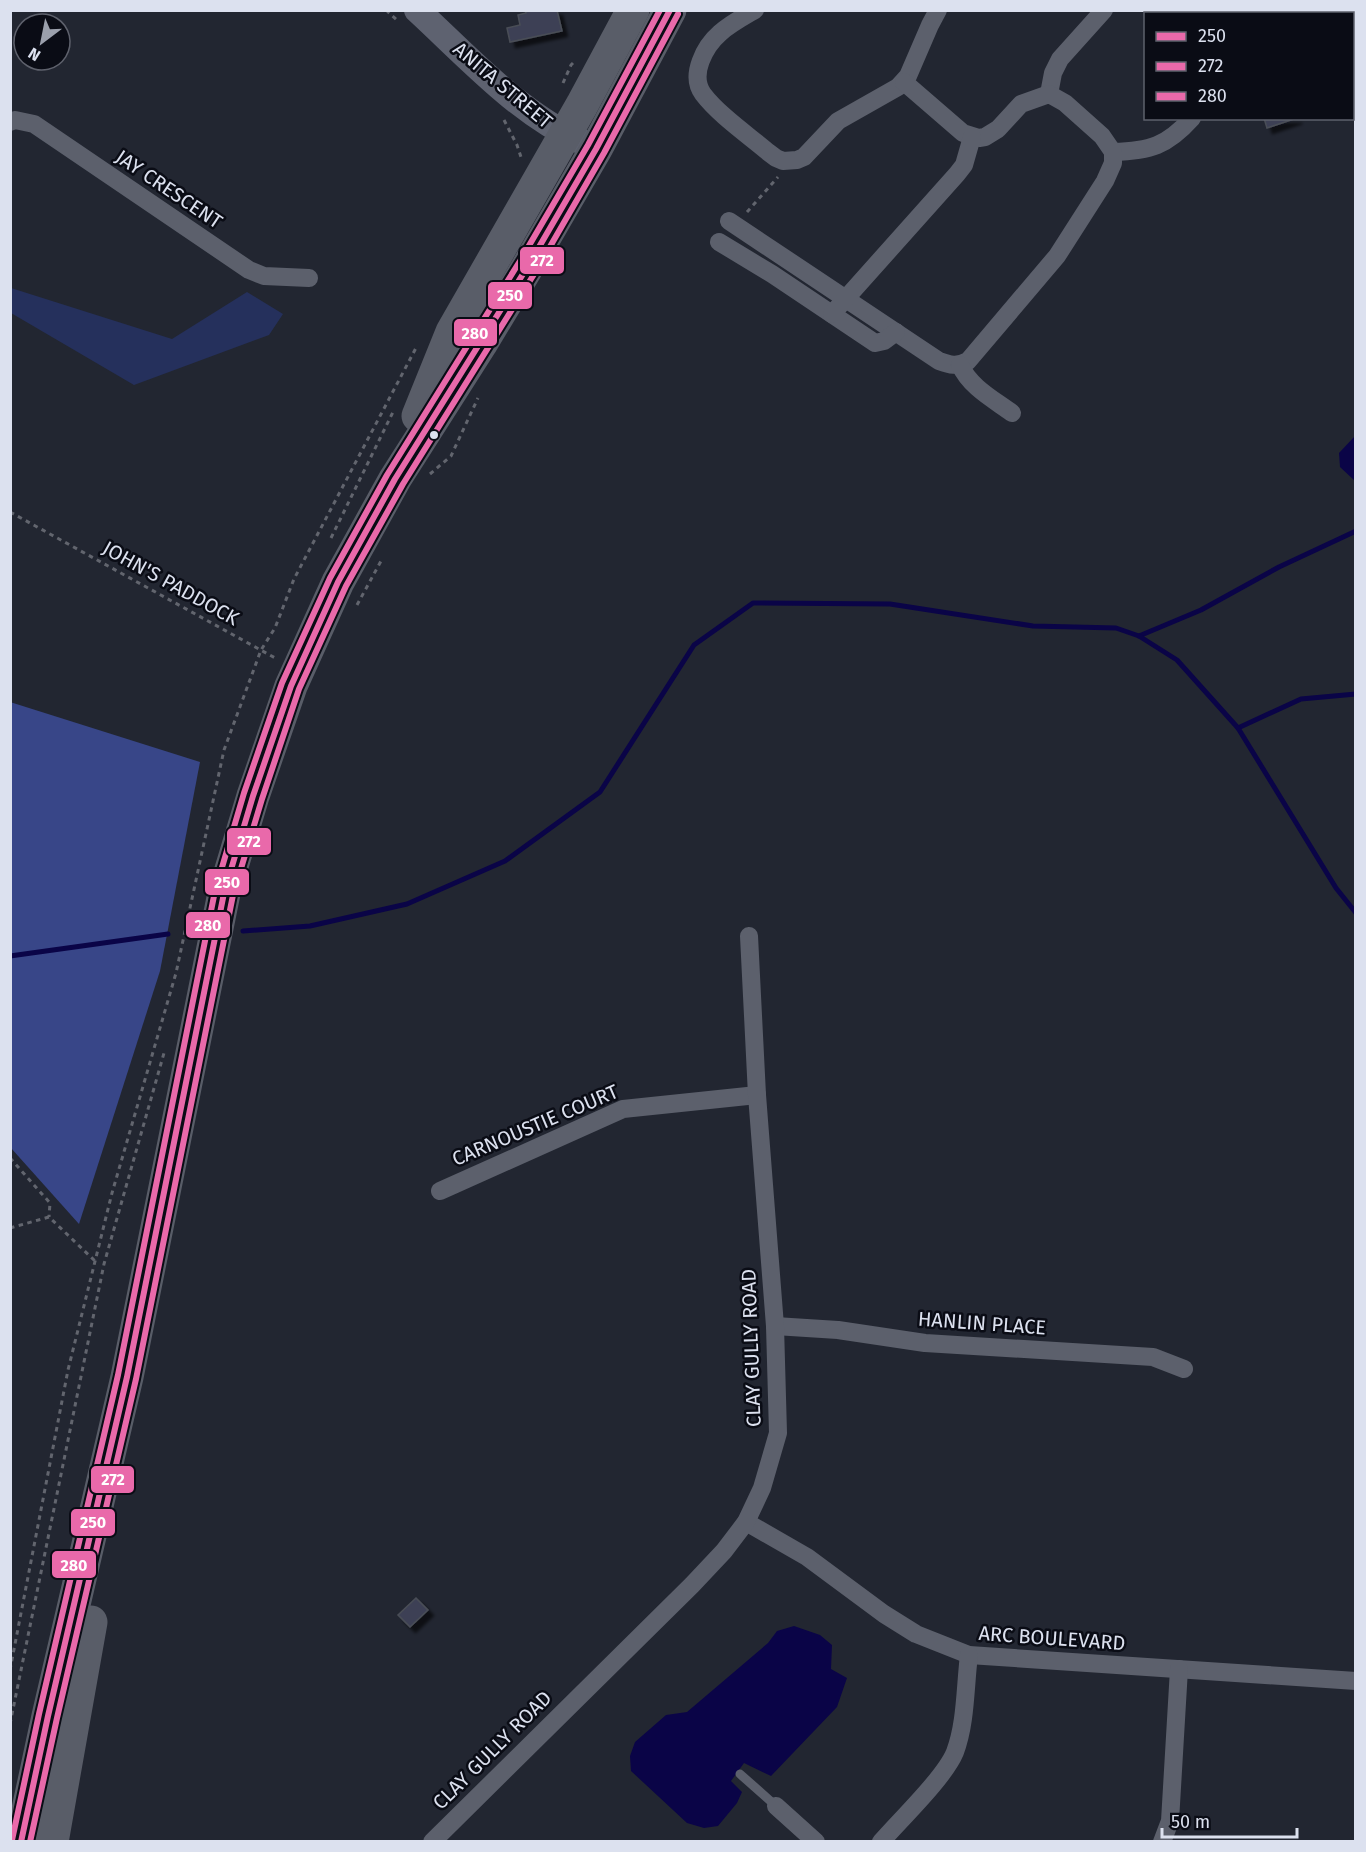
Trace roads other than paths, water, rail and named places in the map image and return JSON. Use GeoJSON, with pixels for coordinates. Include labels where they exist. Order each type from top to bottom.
{"type":"FeatureCollection","features":[{"type":"Feature","properties":{"kind":"highway"},"geometry":{"type":"LineString","coordinates":[[395,479],[425,395],[452,332],[565,135],[633,10]]}},
{"type":"Feature","properties":{"kind":"highway"},"geometry":{"type":"LineString","coordinates":[[21,1842],[127,1377],[224,893],[253,796],[298,670],[338,582],[395,479],[481,344],[596,149],[670,10]]}},
{"type":"Feature","properties":{"kind":"highway"},"geometry":{"type":"LineString","coordinates":[[52,1842],[92,1617],[127,1377]]}},
{"type":"Feature","properties":{"kind":"street","name":"ANITA STREET"},"geometry":{"type":"LineString","coordinates":[[417,10],[517,102],[565,135],[596,149]]}},
{"type":"Feature","properties":{"kind":"street"},"geometry":{"type":"LineString","coordinates":[[755,10],[727,27],[712,40],[698,71],[699,87],[715,106],[776,158],[783,161],[804,157],[838,121],[889,93],[904,82],[938,10]]}},
{"type":"Feature","properties":{"kind":"street"},"geometry":{"type":"LineString","coordinates":[[1049,94],[1053,73],[1060,59],[1104,10]]}},
{"type":"Feature","properties":{"kind":"street"},"geometry":{"type":"LineString","coordinates":[[732,223],[939,361],[950,365],[960,365],[977,351],[1057,256],[1105,181],[1113,163],[1113,152],[1102,136],[1065,103],[1049,94],[1021,104],[998,129],[985,137],[972,137],[955,127],[904,82]]}},
{"type":"Feature","properties":{"kind":"street","name":"JAY CRESCENT"},"geometry":{"type":"LineString","coordinates":[[10,122],[15,120],[34,124],[249,270],[264,276],[309,278]]}},
{"type":"Feature","properties":{"kind":"street"},"geometry":{"type":"LineString","coordinates":[[1113,152],[1158,146],[1178,133],[1190,120]]}},
{"type":"Feature","properties":{"kind":"street"},"geometry":{"type":"LineString","coordinates":[[832,314],[957,174],[964,165],[972,137]]}},
{"type":"Feature","properties":{"kind":"street"},"geometry":{"type":"LineString","coordinates":[[719,242],[874,343],[884,341],[896,332]]}},
{"type":"Feature","properties":{"kind":"street"},"geometry":{"type":"LineString","coordinates":[[960,365],[965,376],[972,383],[1012,413]]}},
{"type":"Feature","properties":{"kind":"street","name":"CLAY GULLY ROAD"},"geometry":{"type":"LineString","coordinates":[[432,1842],[724,1551],[746,1522],[762,1488],[778,1433],[775,1326],[757,1095],[749,936]]}},
{"type":"Feature","properties":{"kind":"street","name":"CARNOUSTIE COURT"},"geometry":{"type":"LineString","coordinates":[[440,1191],[623,1109],[757,1095]]}},
{"type":"Feature","properties":{"kind":"street","name":"HANLIN PLACE"},"geometry":{"type":"LineString","coordinates":[[775,1326],[838,1330],[924,1343],[1153,1357],[1184,1369]]}},
{"type":"Feature","properties":{"kind":"street","name":"ARC BOULEVARD"},"geometry":{"type":"LineString","coordinates":[[746,1522],[807,1557],[884,1614],[916,1634],[969,1655],[1356,1681]]}},
{"type":"Feature","properties":{"kind":"street"},"geometry":{"type":"LineString","coordinates":[[881,1842],[944,1770],[954,1755],[960,1737],[969,1655]]}},
{"type":"Feature","properties":{"kind":"street"},"geometry":{"type":"LineString","coordinates":[[1162,1842],[1170,1821],[1179,1669]]}},
{"type":"Feature","properties":{"kind":"street"},"geometry":{"type":"LineString","coordinates":[[776,1806],[816,1842]]}},
{"type":"Feature","properties":{"kind":"lane"},"geometry":{"type":"LineString","coordinates":[[740,1774],[776,1806]]}},
{"type":"Feature","properties":{"kind":"waterway"},"geometry":{"type":"LineString","coordinates":[[1139,636],[1201,610],[1279,567],[1356,531]]}},
{"type":"Feature","properties":{"kind":"waterway"},"geometry":{"type":"LineString","coordinates":[[243,931],[310,926],[407,904],[505,861],[600,792],[694,645],[753,603],[890,604],[1033,626],[1116,628],[1139,636],[1177,660],[1238,728],[1336,888],[1356,913]]}},
{"type":"Feature","properties":{"kind":"waterway"},"geometry":{"type":"LineString","coordinates":[[1238,728],[1301,699],[1356,694]]}},
{"type":"Feature","properties":{"kind":"waterway"},"geometry":{"type":"LineString","coordinates":[[10,956],[168,934]]}}]}
